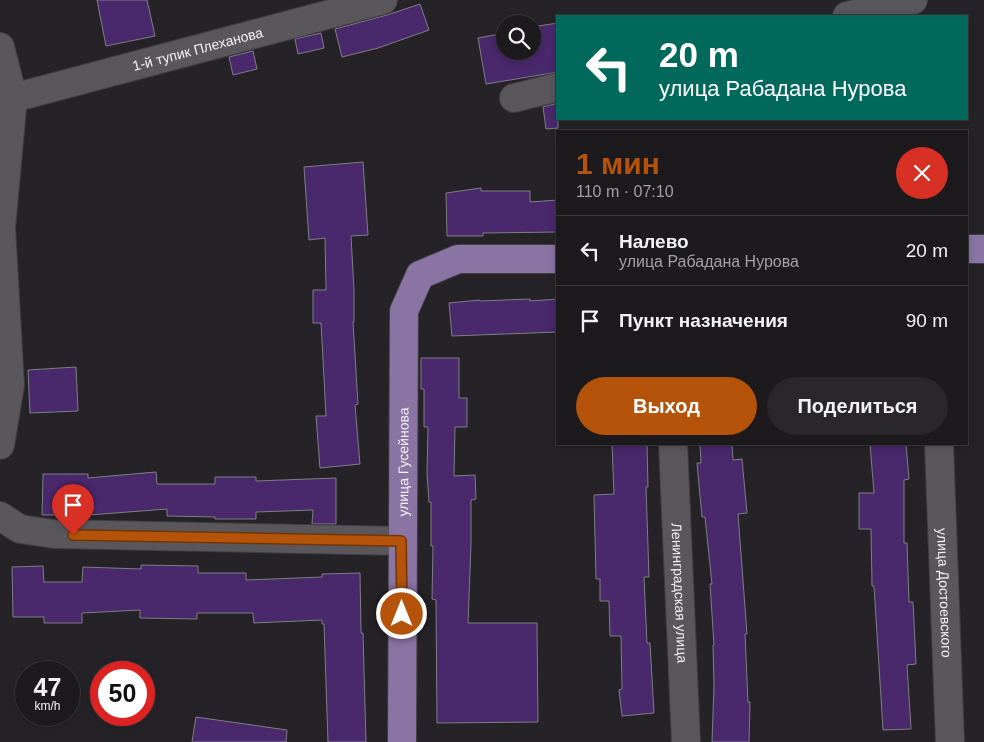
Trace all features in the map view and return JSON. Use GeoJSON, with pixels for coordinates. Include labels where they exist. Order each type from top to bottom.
{"type":"FeatureCollection","features":[{"type":"Feature","properties":{"kind":"main road"},"geometry":{"type":"LineString","coordinates":[[968,250],[984,249]]}},
{"type":"Feature","properties":{"kind":"main road","name":"улица Гусейнова"},"geometry":{"type":"LineString","coordinates":[[402,742],[401,541],[404,311],[420,275],[458,259],[556,259]]}},
{"type":"Feature","properties":{"kind":"street","name":"1-й тупик Плеханова"},"geometry":{"type":"LineString","coordinates":[[12,98],[383,0]]}},
{"type":"Feature","properties":{"kind":"street"},"geometry":{"type":"LineString","coordinates":[[851,15],[913,0]]}},
{"type":"Feature","properties":{"kind":"street"},"geometry":{"type":"LineString","coordinates":[[0,48],[12,98],[1,227],[10,385],[0,445]]}},
{"type":"Feature","properties":{"kind":"street"},"geometry":{"type":"LineString","coordinates":[[514,98],[556,88]]}},
{"type":"Feature","properties":{"kind":"street","name":"Ленинградская улица"},"geometry":{"type":"LineString","coordinates":[[673,445],[686,742]]}},
{"type":"Feature","properties":{"kind":"street","name":"улица Достоевского"},"geometry":{"type":"LineString","coordinates":[[939,445],[950,742]]}},
{"type":"Feature","properties":{"kind":"street"},"geometry":{"type":"LineString","coordinates":[[0,516],[20,529],[54,534],[401,541]]}},
{"type":"Feature","properties":{"kind":"building"},"geometry":{"type":"Polygon","coordinates":[[[97,0],[147,0],[155,36],[106,46],[97,0]]]}},
{"type":"Feature","properties":{"kind":"building"},"geometry":{"type":"Polygon","coordinates":[[[420,4],[429,30],[378,48],[342,57],[335,29],[420,4]]]}},
{"type":"Feature","properties":{"kind":"building"},"geometry":{"type":"Polygon","coordinates":[[[556,23],[556,72],[486,84],[478,38],[496,35],[496,60],[541,60],[541,26],[556,23]]]}},
{"type":"Feature","properties":{"kind":"building"},"geometry":{"type":"Polygon","coordinates":[[[321,33],[324,48],[298,54],[295,39],[321,33]]]}},
{"type":"Feature","properties":{"kind":"building"},"geometry":{"type":"Polygon","coordinates":[[[253,51],[257,69],[233,75],[229,57],[253,51]]]}},
{"type":"Feature","properties":{"kind":"building"},"geometry":{"type":"Polygon","coordinates":[[[556,104],[558,128],[546,129],[543,107],[556,104]]]}},
{"type":"Feature","properties":{"kind":"building"},"geometry":{"type":"Polygon","coordinates":[[[363,162],[368,235],[351,236],[354,290],[353,322],[358,404],[355,405],[360,464],[320,468],[316,416],[326,416],[321,323],[313,323],[313,290],[326,290],[325,238],[309,240],[304,167],[363,162]]]}},
{"type":"Feature","properties":{"kind":"building"},"geometry":{"type":"Polygon","coordinates":[[[481,188],[481,191],[530,191],[530,202],[556,200],[556,232],[483,233],[483,236],[447,236],[446,193],[481,188]]]}},
{"type":"Feature","properties":{"kind":"building"},"geometry":{"type":"Polygon","coordinates":[[[556,299],[556,332],[452,336],[449,303],[556,299]]]}},
{"type":"Feature","properties":{"kind":"building"},"geometry":{"type":"Polygon","coordinates":[[[421,358],[459,358],[459,398],[467,398],[467,427],[455,427],[454,476],[475,475],[476,499],[471,500],[468,623],[537,623],[538,722],[437,723],[436,600],[432,599],[433,546],[431,546],[431,502],[429,502],[427,473],[428,427],[424,427],[424,389],[421,389],[421,358]]]}},
{"type":"Feature","properties":{"kind":"building"},"geometry":{"type":"Polygon","coordinates":[[[76,367],[78,411],[30,413],[28,370],[76,367]]]}},
{"type":"Feature","properties":{"kind":"building"},"geometry":{"type":"Polygon","coordinates":[[[612,445],[647,445],[648,487],[646,487],[649,577],[644,577],[647,643],[650,643],[654,713],[622,716],[619,690],[622,689],[621,636],[610,636],[609,601],[600,601],[600,579],[596,579],[594,495],[614,494],[612,445]]]}},
{"type":"Feature","properties":{"kind":"building"},"geometry":{"type":"Polygon","coordinates":[[[700,445],[732,445],[733,460],[742,459],[747,513],[738,514],[747,634],[745,634],[748,702],[750,702],[749,742],[712,742],[714,645],[710,584],[712,584],[705,517],[702,517],[697,463],[701,463],[700,445]]]}},
{"type":"Feature","properties":{"kind":"building"},"geometry":{"type":"Polygon","coordinates":[[[870,445],[906,445],[909,479],[904,480],[904,543],[907,543],[909,602],[913,602],[916,664],[907,665],[911,729],[883,730],[874,586],[872,586],[871,529],[859,529],[859,493],[874,493],[870,445]]]}},
{"type":"Feature","properties":{"kind":"building"},"geometry":{"type":"Polygon","coordinates":[[[156,472],[157,484],[215,484],[215,477],[256,477],[256,481],[336,478],[336,524],[312,524],[313,510],[256,512],[256,519],[167,516],[167,509],[89,515],[42,515],[43,474],[88,474],[88,478],[156,472]]]}},
{"type":"Feature","properties":{"kind":"building"},"geometry":{"type":"Polygon","coordinates":[[[141,565],[198,566],[198,573],[246,573],[246,580],[322,577],[322,574],[360,573],[366,742],[328,742],[324,624],[322,624],[322,620],[254,623],[253,613],[197,613],[197,619],[140,618],[140,610],[82,613],[82,623],[44,623],[44,617],[13,617],[12,567],[43,566],[44,582],[82,582],[83,567],[141,569],[141,565]]]}},
{"type":"Feature","properties":{"kind":"building"},"geometry":{"type":"Polygon","coordinates":[[[196,717],[287,730],[286,742],[192,742],[196,717]]]}},
{"type":"Feature","properties":{"kind":"route"},"geometry":{"type":"LineString","coordinates":[[73,535],[401,541],[402,614]]}}]}
